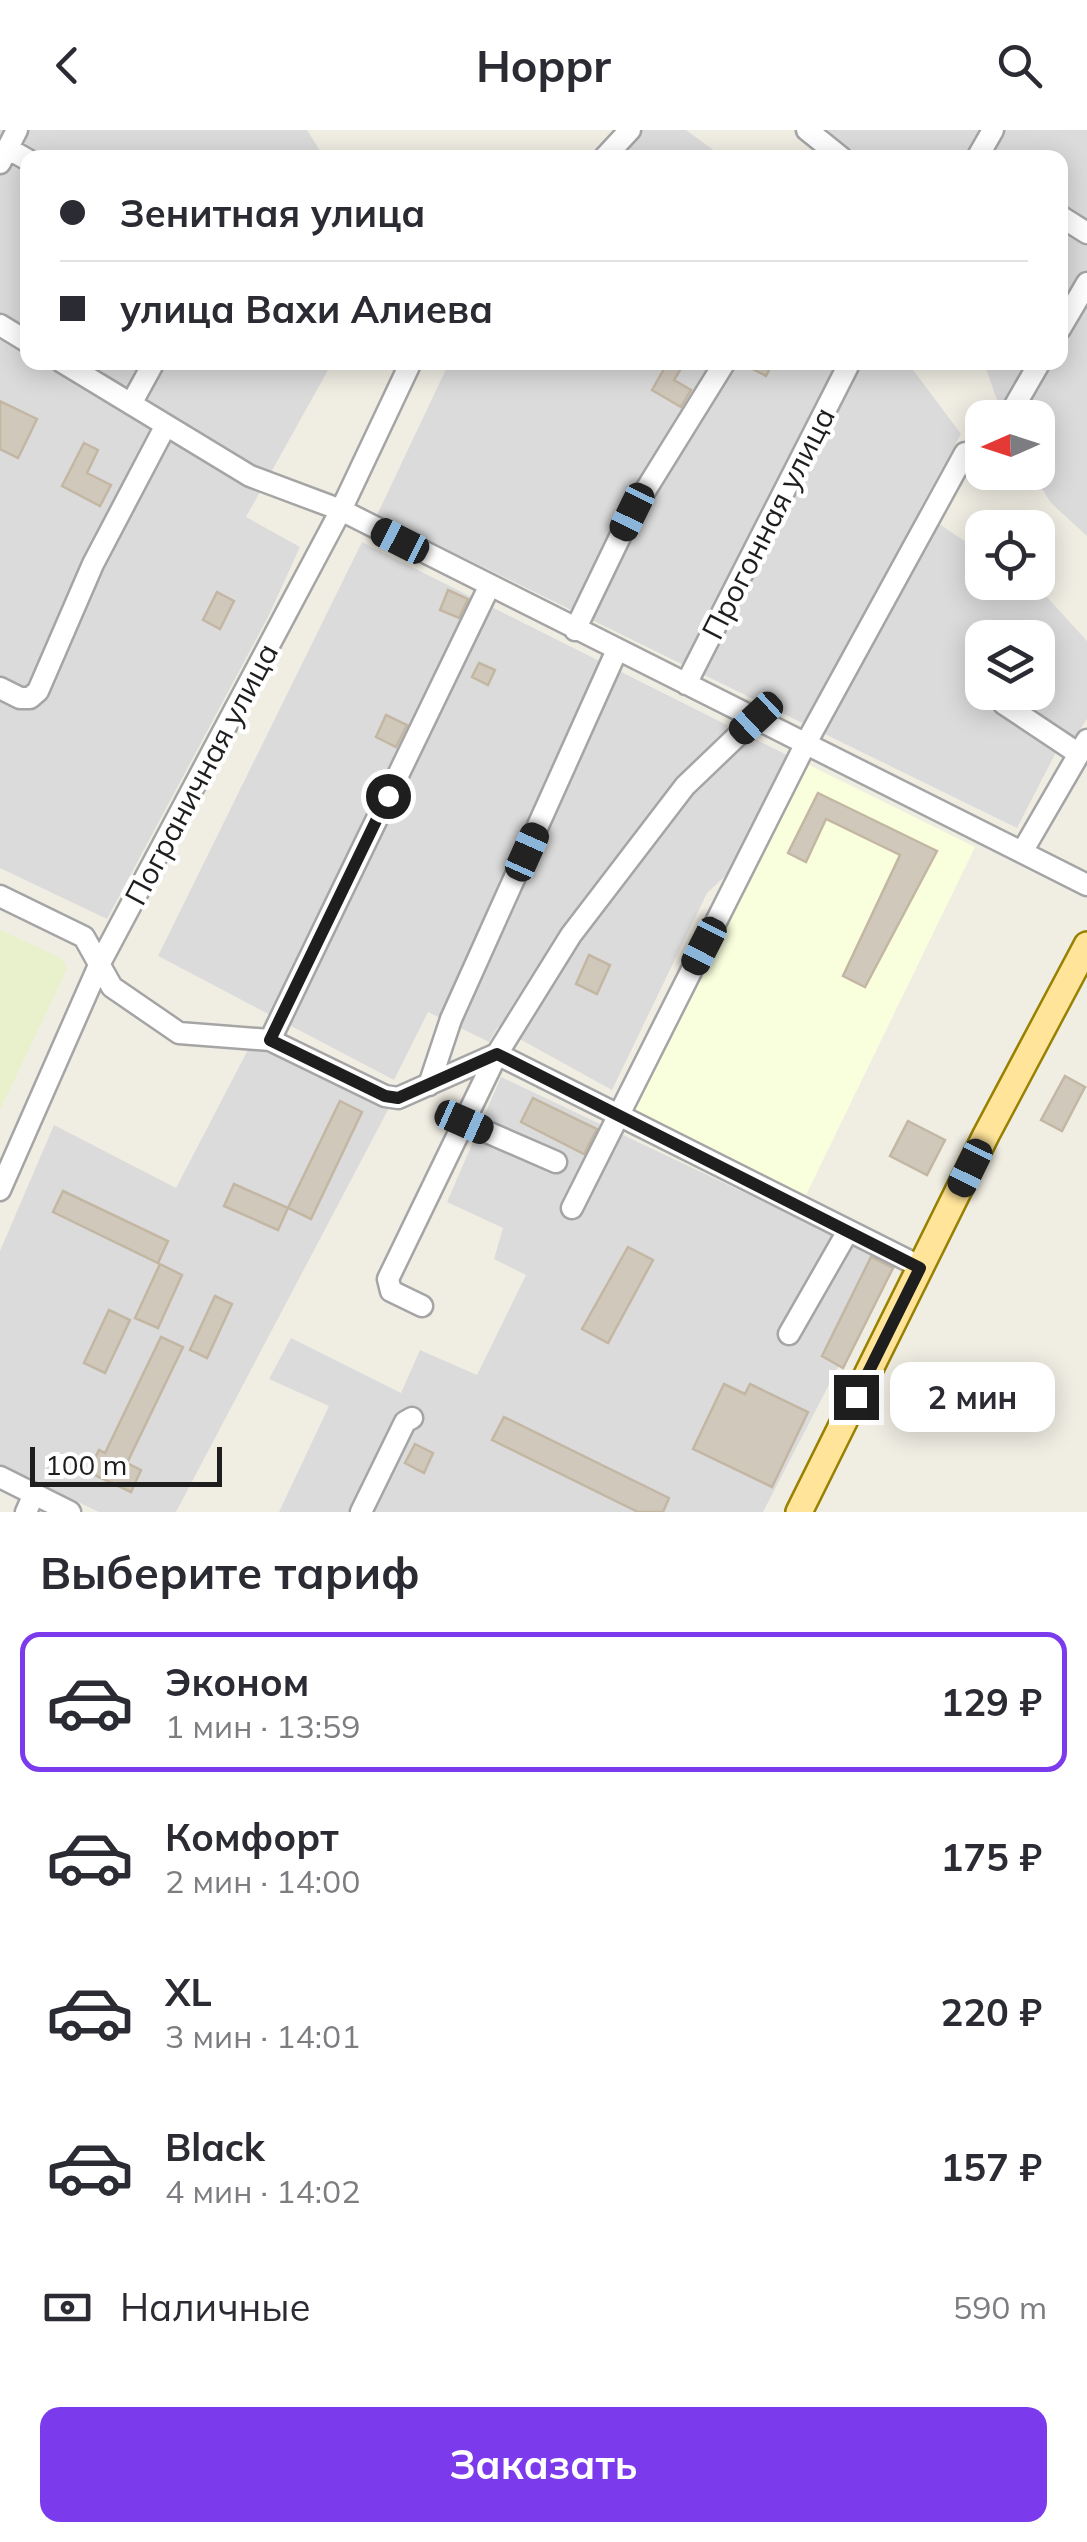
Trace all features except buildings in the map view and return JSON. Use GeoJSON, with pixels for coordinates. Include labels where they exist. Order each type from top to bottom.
{"type":"FeatureCollection","features":[{"type":"Feature","properties":{"kind":"main road"},"geometry":{"type":"LineString","coordinates":[[799,1512],[1087,945]]}},
{"type":"Feature","properties":{"kind":"main road"},"geometry":{"type":"LineString","coordinates":[[814,1512],[1035,1064],[1087,970]]}},
{"type":"Feature","properties":{"kind":"street"},"geometry":{"type":"LineString","coordinates":[[611,150],[630,130]]}},
{"type":"Feature","properties":{"kind":"street"},"geometry":{"type":"LineString","coordinates":[[807,130],[832,150]]}},
{"type":"Feature","properties":{"kind":"street"},"geometry":{"type":"LineString","coordinates":[[1068,315],[1087,283]]}},
{"type":"Feature","properties":{"kind":"street"},"geometry":{"type":"LineString","coordinates":[[75,370],[250,476],[341,510],[488,588],[1087,885]]}},
{"type":"Feature","properties":{"kind":"street"},"geometry":{"type":"LineString","coordinates":[[131,404],[150,370]]}},
{"type":"Feature","properties":{"kind":"street","name":"Пограничная улица"},"geometry":{"type":"LineString","coordinates":[[0,1190],[100,963],[341,510],[407,370]]}},
{"type":"Feature","properties":{"kind":"street"},"geometry":{"type":"LineString","coordinates":[[575,630],[632,512],[719,370]]}},
{"type":"Feature","properties":{"kind":"street","name":"Прогонная улица"},"geometry":{"type":"LineString","coordinates":[[686,684],[846,370]]}},
{"type":"Feature","properties":{"kind":"street"},"geometry":{"type":"LineString","coordinates":[[1019,400],[1035,370]]}},
{"type":"Feature","properties":{"kind":"street"},"geometry":{"type":"LineString","coordinates":[[0,688],[20,698],[30,698],[38,691],[93,564],[166,426]]}},
{"type":"Feature","properties":{"kind":"street"},"geometry":{"type":"LineString","coordinates":[[572,1208],[806,743],[965,453]]}},
{"type":"Feature","properties":{"kind":"street"},"geometry":{"type":"LineString","coordinates":[[270,1040],[488,588]]}},
{"type":"Feature","properties":{"kind":"street"},"geometry":{"type":"LineString","coordinates":[[429,1085],[451,1019],[617,650]]}},
{"type":"Feature","properties":{"kind":"street"},"geometry":{"type":"LineString","coordinates":[[1013,710],[1078,755],[1087,784]]}},
{"type":"Feature","properties":{"kind":"street"},"geometry":{"type":"LineString","coordinates":[[422,1306],[391,1291],[388,1278],[497,1054],[571,935],[685,786],[756,718]]}},
{"type":"Feature","properties":{"kind":"street"},"geometry":{"type":"LineString","coordinates":[[1022,852],[1078,755]]}},
{"type":"Feature","properties":{"kind":"street"},"geometry":{"type":"LineString","coordinates":[[0,896],[84,937],[112,987],[179,1033],[270,1040],[385,1096],[398,1098],[497,1054]]}},
{"type":"Feature","properties":{"kind":"street"},"geometry":{"type":"LineString","coordinates":[[497,1054],[920,1268]]}},
{"type":"Feature","properties":{"kind":"street"},"geometry":{"type":"LineString","coordinates":[[464,1122],[556,1162]]}},
{"type":"Feature","properties":{"kind":"street"},"geometry":{"type":"LineString","coordinates":[[789,1334],[848,1231]]}},
{"type":"Feature","properties":{"kind":"street"},"geometry":{"type":"LineString","coordinates":[[361,1512],[405,1422],[412,1418]]}},
{"type":"Feature","properties":{"kind":"street"},"geometry":{"type":"LineString","coordinates":[[0,1478],[30,1503],[70,1512]]}},
{"type":"Feature","properties":{"kind":"shaded area"},"geometry":{"type":"Polygon","coordinates":[[[0,130],[307,130],[320,150],[20,150],[20,370],[328,370],[246,517],[300,547],[268,617],[107,919],[0,868],[0,130]]]}},
{"type":"Feature","properties":{"kind":"shaded area"},"geometry":{"type":"Polygon","coordinates":[[[640,130],[686,130],[713,150],[621,150],[640,130]]]}},
{"type":"Feature","properties":{"kind":"shaded area"},"geometry":{"type":"Polygon","coordinates":[[[825,130],[1087,130],[1087,536],[1051,503],[1043,490],[1055,490],[1055,400],[997,400],[986,370],[1068,370],[1068,150],[853,150],[825,130]]]}},
{"type":"Feature","properties":{"kind":"shaded area"},"geometry":{"type":"Polygon","coordinates":[[[446,370],[913,370],[961,434],[919,510],[965,541],[965,600],[1050,600],[1087,641],[1087,719],[1075,737],[1066,733],[1017,828],[377,515],[446,370]]]}},
{"type":"Feature","properties":{"kind":"shaded area"},"geometry":{"type":"Polygon","coordinates":[[[362,542],[787,755],[739,863],[707,893],[612,1090],[498,1027],[489,1042],[428,1012],[394,1080],[158,956],[362,542]]]}},
{"type":"Feature","properties":{"kind":"shaded area"},"geometry":{"type":"Polygon","coordinates":[[[801,761],[975,847],[805,1197],[630,1112],[801,761]]]}},
{"type":"Feature","properties":{"kind":"shaded area"},"geometry":{"type":"Polygon","coordinates":[[[0,930],[61,958],[67,969],[0,1110],[0,930]]]}},
{"type":"Feature","properties":{"kind":"shaded area"},"geometry":{"type":"Polygon","coordinates":[[[252,1042],[389,1108],[176,1512],[99,1512],[0,1465],[0,1251],[54,1125],[176,1188],[252,1042]]]}},
{"type":"Feature","properties":{"kind":"shaded area"},"geometry":{"type":"Polygon","coordinates":[[[501,1077],[892,1263],[763,1512],[279,1512],[329,1406],[269,1379],[291,1338],[401,1393],[420,1350],[477,1375],[526,1275],[494,1259],[503,1228],[447,1202],[501,1077]]]}},
{"type":"Feature","properties":{"kind":"route"},"geometry":{"type":"LineString","coordinates":[[388,796],[270,1040],[385,1096],[398,1098],[497,1054],[920,1268],[856,1397]]}}]}
